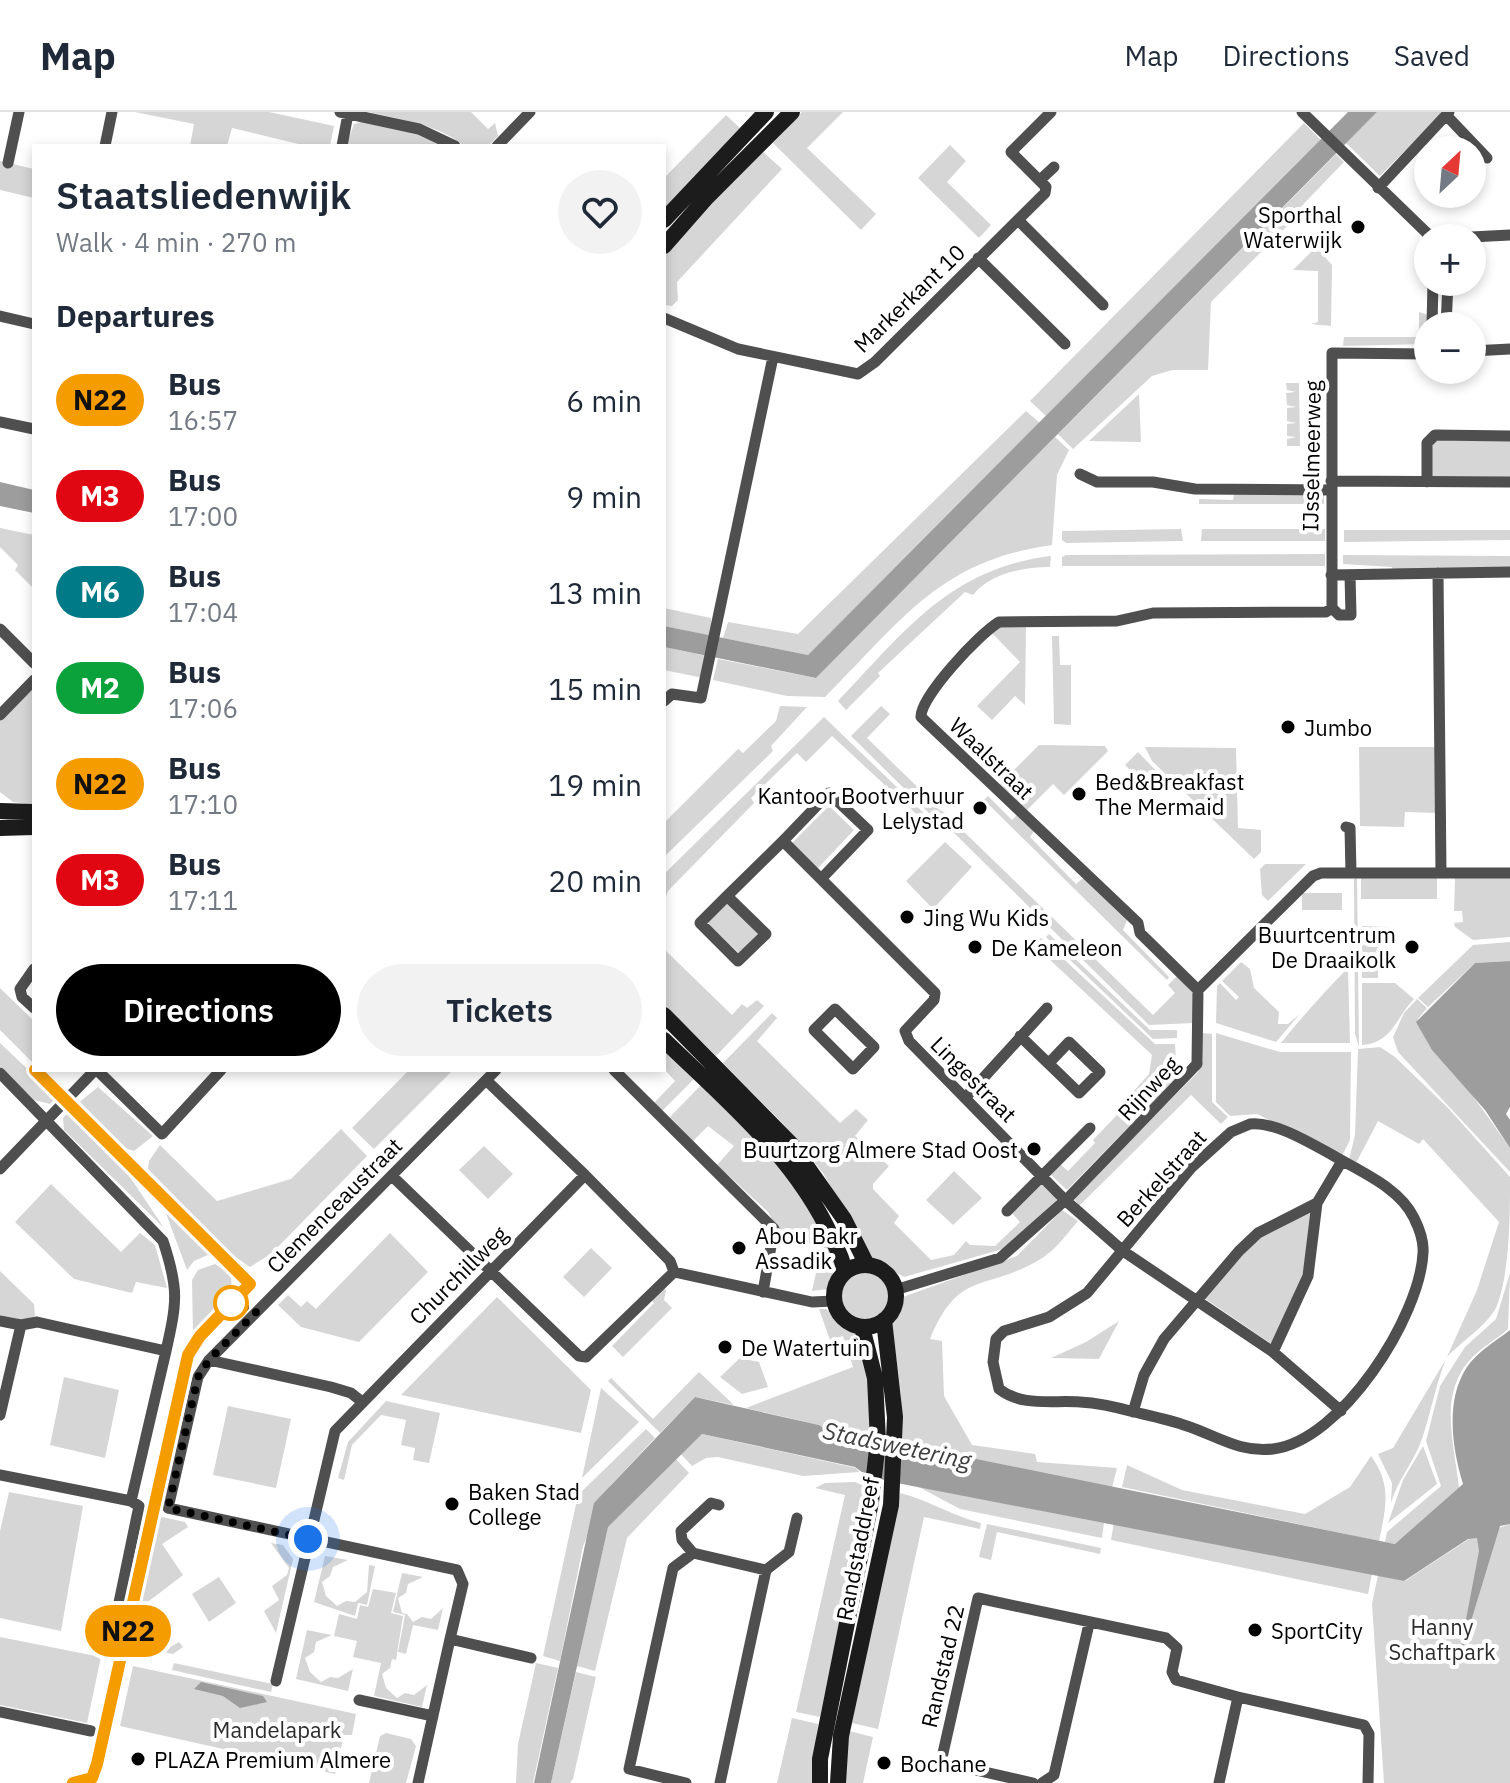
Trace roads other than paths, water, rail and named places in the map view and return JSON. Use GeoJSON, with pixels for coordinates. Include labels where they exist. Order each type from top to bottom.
{"type":"FeatureCollection","features":[{"type":"Feature","properties":{"kind":"main road"},"geometry":{"type":"LineString","coordinates":[[666,244],[792,112]]}},
{"type":"Feature","properties":{"kind":"main road"},"geometry":{"type":"LineString","coordinates":[[666,218],[762,115]]}},
{"type":"Feature","properties":{"kind":"main road"},"geometry":{"type":"LineString","coordinates":[[0,822],[32,813]]}},
{"type":"Feature","properties":{"kind":"main road"},"geometry":{"type":"LineString","coordinates":[[0,822],[32,827]]}},
{"type":"Feature","properties":{"kind":"main road"},"geometry":{"type":"LineString","coordinates":[[666,1018],[692,1055],[813,1171],[844,1219],[867,1265],[885,1273],[895,1290],[894,1307],[884,1320],[862,1327],[843,1319],[834,1301],[834,1290],[844,1273],[844,1264],[825,1223],[793,1174],[721,1084]]}},
{"type":"Feature","properties":{"kind":"main road"},"geometry":{"type":"LineString","coordinates":[[666,1041],[692,1055]]}},
{"type":"Feature","properties":{"kind":"main road"},"geometry":{"type":"LineString","coordinates":[[844,1273],[867,1265]]}},
{"type":"Feature","properties":{"kind":"main road","name":"Randstaddreef"},"geometry":{"type":"LineString","coordinates":[[820,1783],[891,1505],[896,1444],[894,1392],[884,1320]]}},
{"type":"Feature","properties":{"kind":"main road","name":"Randstaddreef"},"geometry":{"type":"LineString","coordinates":[[838,1712],[878,1441],[875,1378],[862,1327]]}},
{"type":"Feature","properties":{"kind":"main road","name":"Randstaddreef"},"geometry":{"type":"LineString","coordinates":[[833,1735],[838,1783]]}},
{"type":"Feature","properties":{"kind":"street"},"geometry":{"type":"LineString","coordinates":[[8,163],[19,112]]}},
{"type":"Feature","properties":{"kind":"street"},"geometry":{"type":"LineString","coordinates":[[105,144],[112,112]]}},
{"type":"Feature","properties":{"kind":"street"},"geometry":{"type":"LineString","coordinates":[[499,144],[530,112]]}},
{"type":"Feature","properties":{"kind":"street"},"geometry":{"type":"LineString","coordinates":[[1051,112],[1011,152],[1040,180],[1054,167]]}},
{"type":"Feature","properties":{"kind":"street"},"geometry":{"type":"LineString","coordinates":[[342,144],[344,113],[419,129],[451,144]]}},
{"type":"Feature","properties":{"kind":"street"},"geometry":{"type":"LineString","coordinates":[[1307,113],[1320,130],[1417,224]]}},
{"type":"Feature","properties":{"kind":"street"},"geometry":{"type":"LineString","coordinates":[[1378,188],[1448,114],[1487,158]]}},
{"type":"Feature","properties":{"kind":"street","name":"Markerkant 10"},"geometry":{"type":"LineString","coordinates":[[669,319],[722,343],[858,374],[875,362],[1045,193],[1046,187],[1040,180]]}},
{"type":"Feature","properties":{"kind":"street"},"geometry":{"type":"LineString","coordinates":[[1018,220],[1103,305]]}},
{"type":"Feature","properties":{"kind":"street"},"geometry":{"type":"LineString","coordinates":[[1486,236],[1510,235]]}},
{"type":"Feature","properties":{"kind":"street"},"geometry":{"type":"LineString","coordinates":[[978,258],[1065,344]]}},
{"type":"Feature","properties":{"kind":"street"},"geometry":{"type":"LineString","coordinates":[[0,316],[32,324]]}},
{"type":"Feature","properties":{"kind":"street"},"geometry":{"type":"LineString","coordinates":[[1486,350],[1510,349]]}},
{"type":"Feature","properties":{"kind":"street","name":"IJsselmeerweg"},"geometry":{"type":"LineString","coordinates":[[1335,612],[1331,575],[1332,353],[1414,354]]}},
{"type":"Feature","properties":{"kind":"street"},"geometry":{"type":"LineString","coordinates":[[666,699],[672,694],[701,698],[773,357]]}},
{"type":"Feature","properties":{"kind":"street"},"geometry":{"type":"LineString","coordinates":[[0,422],[32,429]]}},
{"type":"Feature","properties":{"kind":"street"},"geometry":{"type":"LineString","coordinates":[[1427,482],[1427,443],[1435,435],[1510,436]]}},
{"type":"Feature","properties":{"kind":"street"},"geometry":{"type":"LineString","coordinates":[[1080,474],[1097,482],[1153,482],[1195,489],[1510,482]]}},
{"type":"Feature","properties":{"kind":"street"},"geometry":{"type":"LineString","coordinates":[[1331,575],[1510,572]]}},
{"type":"Feature","properties":{"kind":"street"},"geometry":{"type":"LineString","coordinates":[[1438,573],[1441,873]]}},
{"type":"Feature","properties":{"kind":"street"},"geometry":{"type":"LineString","coordinates":[[1335,612],[1351,615],[1350,575]]}},
{"type":"Feature","properties":{"kind":"street","name":"Waalstraat"},"geometry":{"type":"LineString","coordinates":[[1198,990],[1140,933],[1138,923],[921,717],[921,707],[953,663],[999,622],[1117,621],[1153,613],[1335,612]]}},
{"type":"Feature","properties":{"kind":"street"},"geometry":{"type":"LineString","coordinates":[[0,629],[32,661]]}},
{"type":"Feature","properties":{"kind":"street"},"geometry":{"type":"LineString","coordinates":[[0,715],[32,682]]}},
{"type":"Feature","properties":{"kind":"street"},"geometry":{"type":"LineString","coordinates":[[727,896],[766,934],[738,961],[700,923],[829,793],[868,830],[821,879],[783,841],[785,839]]}},
{"type":"Feature","properties":{"kind":"street"},"geometry":{"type":"LineString","coordinates":[[1346,827],[1350,828],[1356,873]]}},
{"type":"Feature","properties":{"kind":"street"},"geometry":{"type":"LineString","coordinates":[[1198,990],[1313,876],[1510,873]]}},
{"type":"Feature","properties":{"kind":"street","name":"Lingestraat"},"geometry":{"type":"LineString","coordinates":[[821,879],[935,993],[934,1000],[905,1031],[906,1038],[1065,1200],[1123,1251],[1273,1352],[1341,1411]]}},
{"type":"Feature","properties":{"kind":"street"},"geometry":{"type":"LineString","coordinates":[[32,972],[20,989],[22,997],[32,1006]]}},
{"type":"Feature","properties":{"kind":"street","name":"Rijnweg"},"geometry":{"type":"LineString","coordinates":[[895,1290],[1000,1258],[1065,1200],[1194,1069],[1200,1048],[1198,990]]}},
{"type":"Feature","properties":{"kind":"street"},"geometry":{"type":"LineString","coordinates":[[965,1098],[999,1065],[1020,1036],[1047,1008]]}},
{"type":"Feature","properties":{"kind":"street"},"geometry":{"type":"LineString","coordinates":[[835,1009],[874,1047],[853,1069],[814,1030],[835,1009]]}},
{"type":"Feature","properties":{"kind":"street"},"geometry":{"type":"LineString","coordinates":[[1020,1036],[1079,1093],[1100,1072],[1069,1042],[1049,1063]]}},
{"type":"Feature","properties":{"kind":"street"},"geometry":{"type":"LineString","coordinates":[[0,1169],[94,1072]]}},
{"type":"Feature","properties":{"kind":"street"},"geometry":{"type":"LineString","coordinates":[[98,1072],[162,1134],[219,1072]]}},
{"type":"Feature","properties":{"kind":"street","name":"Clemenceaustraat"},"geometry":{"type":"LineString","coordinates":[[308,1539],[168,1508],[198,1377],[209,1360],[494,1072]]}},
{"type":"Feature","properties":{"kind":"street"},"geometry":{"type":"LineString","coordinates":[[616,1072],[774,1229],[763,1292]]}},
{"type":"Feature","properties":{"kind":"street"},"geometry":{"type":"LineString","coordinates":[[0,1073],[163,1241],[175,1276],[177,1301],[131,1501]]}},
{"type":"Feature","properties":{"kind":"street"},"geometry":{"type":"LineString","coordinates":[[486,1080],[670,1261],[674,1272]]}},
{"type":"Feature","properties":{"kind":"street","name":"Berkelstraat"},"geometry":{"type":"LineString","coordinates":[[1262,1124],[1342,1161],[1402,1201],[1415,1219],[1424,1249],[1421,1273],[1400,1325],[1341,1411],[1305,1439],[1283,1447],[1258,1450],[1243,1449],[1187,1426],[1133,1412],[1084,1402],[1020,1400],[999,1389],[993,1362],[996,1339],[1004,1331],[1049,1317],[1077,1300],[1092,1288],[1123,1251],[1191,1168],[1237,1128],[1262,1124]]}},
{"type":"Feature","properties":{"kind":"street"},"geometry":{"type":"LineString","coordinates":[[1007,1211],[1090,1128]]}},
{"type":"Feature","properties":{"kind":"street"},"geometry":{"type":"LineString","coordinates":[[1273,1352],[1308,1276],[1317,1203],[1342,1161]]}},
{"type":"Feature","properties":{"kind":"street","name":"Churchillweg"},"geometry":{"type":"LineString","coordinates":[[276,1681],[330,1438],[361,1401],[585,1175]]}},
{"type":"Feature","properties":{"kind":"street"},"geometry":{"type":"LineString","coordinates":[[392,1176],[579,1356],[586,1357],[674,1272]]}},
{"type":"Feature","properties":{"kind":"street"},"geometry":{"type":"LineString","coordinates":[[1133,1412],[1144,1375],[1156,1351],[1196,1301],[1252,1238],[1317,1203]]}},
{"type":"Feature","properties":{"kind":"street"},"geometry":{"type":"LineString","coordinates":[[674,1272],[812,1302],[834,1301]]}},
{"type":"Feature","properties":{"kind":"street"},"geometry":{"type":"LineString","coordinates":[[0,1321],[21,1325],[37,1322],[166,1351]]}},
{"type":"Feature","properties":{"kind":"street"},"geometry":{"type":"LineString","coordinates":[[0,1415],[21,1325]]}},
{"type":"Feature","properties":{"kind":"street"},"geometry":{"type":"LineString","coordinates":[[209,1360],[331,1387],[351,1393],[361,1401]]}},
{"type":"Feature","properties":{"kind":"street"},"geometry":{"type":"LineString","coordinates":[[0,1475],[136,1503],[139,1512],[110,1646]]}},
{"type":"Feature","properties":{"kind":"street"},"geometry":{"type":"LineString","coordinates":[[719,1505],[711,1503],[681,1531],[682,1540],[693,1553],[766,1570]]}},
{"type":"Feature","properties":{"kind":"street"},"geometry":{"type":"LineString","coordinates":[[720,1783],[766,1570],[789,1552],[797,1518]]}},
{"type":"Feature","properties":{"kind":"street"},"geometry":{"type":"LineString","coordinates":[[308,1539],[457,1570],[463,1584],[418,1783]]}},
{"type":"Feature","properties":{"kind":"street"},"geometry":{"type":"LineString","coordinates":[[682,1783],[629,1769],[673,1568],[693,1553]]}},
{"type":"Feature","properties":{"kind":"street","name":"Randstad 22"},"geometry":{"type":"LineString","coordinates":[[1033,1783],[941,1762],[978,1598],[1166,1638],[1177,1648],[1172,1672],[1176,1680],[1364,1725],[1369,1734],[1368,1783]]}},
{"type":"Feature","properties":{"kind":"street"},"geometry":{"type":"LineString","coordinates":[[1042,1783],[1054,1775],[1089,1624]]}},
{"type":"Feature","properties":{"kind":"street"},"geometry":{"type":"LineString","coordinates":[[450,1639],[531,1658]]}},
{"type":"Feature","properties":{"kind":"street"},"geometry":{"type":"LineString","coordinates":[[1219,1783],[1238,1697]]}},
{"type":"Feature","properties":{"kind":"street"},"geometry":{"type":"LineString","coordinates":[[359,1700],[433,1716]]}},
{"type":"Feature","properties":{"kind":"street"},"geometry":{"type":"LineString","coordinates":[[0,1712],[91,1731]]}},
{"type":"Feature","properties":{"kind":"place","name":"Sporthal Waterwijk"},"geometry":{"type":"Point","coordinates":[1358,227]}},
{"type":"Feature","properties":{"kind":"place","name":"Jumbo"},"geometry":{"type":"Point","coordinates":[1288,727]}},
{"type":"Feature","properties":{"kind":"place","name":"Bed&Breakfast The Mermaid"},"geometry":{"type":"Point","coordinates":[1079,794]}},
{"type":"Feature","properties":{"kind":"place","name":"Kantoor Bootverhuur Lelystad"},"geometry":{"type":"Point","coordinates":[980,808]}},
{"type":"Feature","properties":{"kind":"place","name":"Jing Wu Kids"},"geometry":{"type":"Point","coordinates":[907,917]}},
{"type":"Feature","properties":{"kind":"place","name":"De Kameleon"},"geometry":{"type":"Point","coordinates":[975,947]}},
{"type":"Feature","properties":{"kind":"place","name":"Buurtcentrum De Draaikolk"},"geometry":{"type":"Point","coordinates":[1412,947]}},
{"type":"Feature","properties":{"kind":"place","name":"Buurtzorg Almere Stad Oost"},"geometry":{"type":"Point","coordinates":[1034,1149]}},
{"type":"Feature","properties":{"kind":"place","name":"Abou Bakr Assadik"},"geometry":{"type":"Point","coordinates":[739,1248]}},
{"type":"Feature","properties":{"kind":"place","name":"De Watertuin"},"geometry":{"type":"Point","coordinates":[725,1347]}},
{"type":"Feature","properties":{"kind":"place","name":"Baken Stad College"},"geometry":{"type":"Point","coordinates":[452,1504]}},
{"type":"Feature","properties":{"kind":"place","name":"SportCity"},"geometry":{"type":"Point","coordinates":[1255,1630]}},
{"type":"Feature","properties":{"kind":"place","name":"PLAZA Premium Almere"},"geometry":{"type":"Point","coordinates":[138,1759]}},
{"type":"Feature","properties":{"kind":"place","name":"Bochane"},"geometry":{"type":"Point","coordinates":[884,1763]}},
{"type":"Feature","properties":{"kind":"water label","name":"Stadswetering"},"geometry":{"type":"Point","coordinates":[897,1445]}},
{"type":"Feature","properties":{"kind":"park label","name":"Hanny Schaftpark"},"geometry":{"type":"Point","coordinates":[1442,1638]}},
{"type":"Feature","properties":{"kind":"park label","name":"Mandelapark"},"geometry":{"type":"Point","coordinates":[277,1729]}}]}
